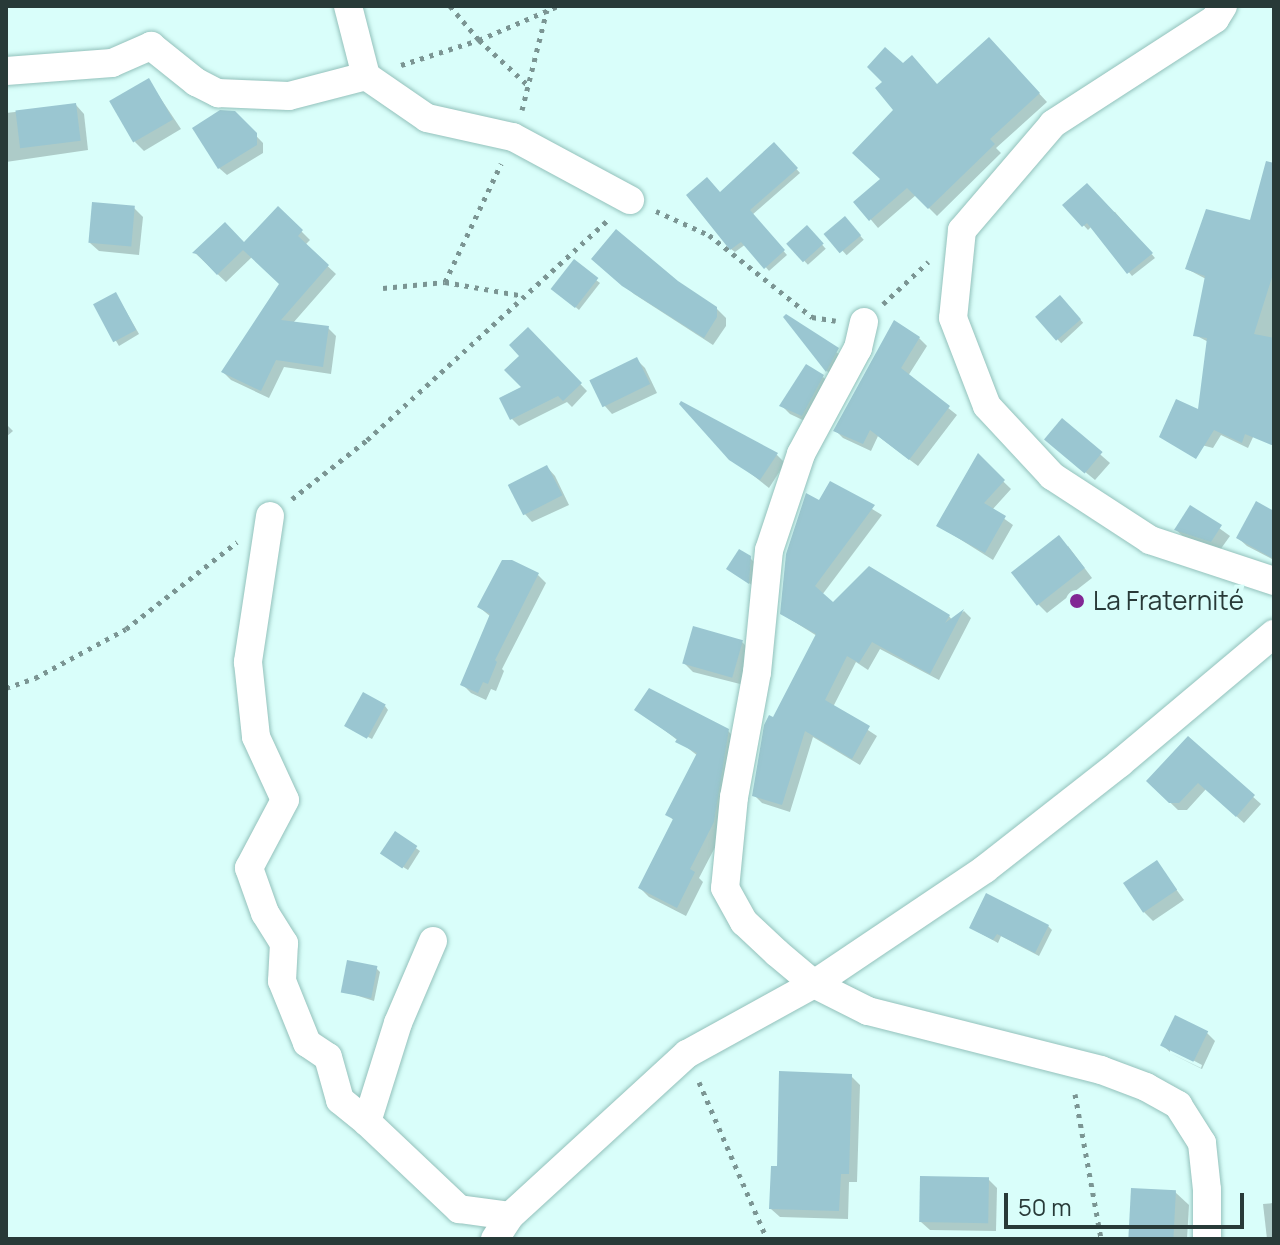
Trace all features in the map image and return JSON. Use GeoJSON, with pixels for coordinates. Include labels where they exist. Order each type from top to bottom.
{"type":"FeatureCollection","features":[{"type":"Feature","properties":{"kind":"street"},"geometry":{"type":"LineString","coordinates":[[348,6],[366,76],[427,118],[513,137],[630,200]]}},
{"type":"Feature","properties":{"kind":"street"},"geometry":{"type":"LineString","coordinates":[[1223,6],[1215,19],[1053,124],[962,230],[953,318],[987,406],[1052,476],[1150,540],[1274,581]]}},
{"type":"Feature","properties":{"kind":"street"},"geometry":{"type":"LineString","coordinates":[[6,71],[112,63],[151,46],[196,82],[218,93],[289,96],[366,76]]}},
{"type":"Feature","properties":{"kind":"street"},"geometry":{"type":"LineString","coordinates":[[864,322],[858,348],[801,454],[769,550],[757,672],[734,797],[725,888],[744,922],[814,984],[868,1011],[1072,1064],[1146,1087],[1178,1105],[1202,1143],[1207,1190],[1207,1239]]}},
{"type":"Feature","properties":{"kind":"street"},"geometry":{"type":"LineString","coordinates":[[270,516],[248,662],[256,737],[285,800],[249,868],[265,913],[284,943],[282,981],[307,1043],[328,1057],[340,1100],[459,1209],[502,1228],[687,1054],[814,984],[985,869],[1120,763],[1274,634]]}},
{"type":"Feature","properties":{"kind":"street"},"geometry":{"type":"LineString","coordinates":[[367,1122],[398,1023],[433,941]]}},
{"type":"Feature","properties":{"kind":"path"},"geometry":{"type":"LineString","coordinates":[[450,6],[479,40],[530,88]]}},
{"type":"Feature","properties":{"kind":"path"},"geometry":{"type":"LineString","coordinates":[[366,76],[479,40],[558,6]]}},
{"type":"Feature","properties":{"kind":"path"},"geometry":{"type":"LineString","coordinates":[[445,282],[513,137],[530,88],[547,10]]}},
{"type":"Feature","properties":{"kind":"path"},"geometry":{"type":"LineString","coordinates":[[6,688],[35,678],[126,629],[367,440],[630,200],[709,235],[812,317],[864,322],[962,230]]}},
{"type":"Feature","properties":{"kind":"path"},"geometry":{"type":"LineString","coordinates":[[383,288],[445,282],[525,296]]}},
{"type":"Feature","properties":{"kind":"path"},"geometry":{"type":"LineString","coordinates":[[687,1054],[767,1239]]}},
{"type":"Feature","properties":{"kind":"path"},"geometry":{"type":"LineString","coordinates":[[1072,1064],[1079,1127],[1101,1239]]}},
{"type":"Feature","properties":{"kind":"building"},"geometry":{"type":"Polygon","coordinates":[[[989,37],[1040,93],[990,139],[995,144],[928,209],[907,188],[869,221],[853,202],[880,179],[852,153],[893,110],[875,88],[882,82],[867,67],[885,47],[903,63],[912,55],[937,84],[989,37]]]}},
{"type":"Feature","properties":{"kind":"building"},"geometry":{"type":"Polygon","coordinates":[[[149,78],[173,120],[133,143],[109,101],[149,78]]]}},
{"type":"Feature","properties":{"kind":"building"},"geometry":{"type":"Polygon","coordinates":[[[76,103],[81,141],[20,148],[15,110],[76,103]]]}},
{"type":"Feature","properties":{"kind":"building"},"geometry":{"type":"Polygon","coordinates":[[[220,110],[235,111],[257,133],[257,145],[218,169],[192,128],[220,110]]]}},
{"type":"Feature","properties":{"kind":"building"},"geometry":{"type":"Polygon","coordinates":[[[774,142],[798,168],[750,210],[785,250],[764,269],[741,242],[730,250],[686,195],[707,177],[720,192],[774,142]]]}},
{"type":"Feature","properties":{"kind":"building"},"geometry":{"type":"Polygon","coordinates":[[[1266,161],[1274,163],[1274,271],[1254,334],[1274,338],[1274,446],[1245,434],[1242,443],[1214,430],[1196,459],[1159,437],[1176,399],[1198,409],[1207,338],[1193,336],[1205,276],[1185,269],[1206,209],[1250,220],[1266,161]]]}},
{"type":"Feature","properties":{"kind":"building"},"geometry":{"type":"Polygon","coordinates":[[[1087,183],[1153,253],[1127,274],[1087,223],[1082,227],[1062,205],[1087,183]]]}},
{"type":"Feature","properties":{"kind":"building"},"geometry":{"type":"Polygon","coordinates":[[[92,202],[135,206],[131,247],[88,243],[92,202]]]}},
{"type":"Feature","properties":{"kind":"building"},"geometry":{"type":"Polygon","coordinates":[[[278,206],[303,230],[298,236],[329,265],[281,320],[329,326],[323,367],[276,360],[261,391],[221,372],[279,284],[243,250],[217,275],[197,254],[192,253],[225,222],[244,242],[278,206]]]}},
{"type":"Feature","properties":{"kind":"building"},"geometry":{"type":"Polygon","coordinates":[[[845,216],[861,235],[840,253],[824,234],[845,216]]]}},
{"type":"Feature","properties":{"kind":"building"},"geometry":{"type":"Polygon","coordinates":[[[807,225],[824,244],[803,262],[786,244],[807,225]]]}},
{"type":"Feature","properties":{"kind":"building"},"geometry":{"type":"Polygon","coordinates":[[[616,229],[678,281],[717,307],[717,317],[704,338],[622,286],[591,259],[616,229]]]}},
{"type":"Feature","properties":{"kind":"building"},"geometry":{"type":"Polygon","coordinates":[[[574,259],[598,278],[575,308],[551,289],[574,259]]]}},
{"type":"Feature","properties":{"kind":"building"},"geometry":{"type":"Polygon","coordinates":[[[116,292],[136,330],[113,342],[93,304],[116,292]]]}},
{"type":"Feature","properties":{"kind":"building"},"geometry":{"type":"Polygon","coordinates":[[[1060,295],[1081,319],[1056,341],[1035,317],[1060,295]]]}},
{"type":"Feature","properties":{"kind":"building"},"geometry":{"type":"Polygon","coordinates":[[[786,314],[839,348],[826,372],[783,317],[786,314]]]}},
{"type":"Feature","properties":{"kind":"building"},"geometry":{"type":"Polygon","coordinates":[[[894,320],[920,337],[901,368],[950,406],[909,460],[870,430],[863,444],[833,431],[894,320]]]}},
{"type":"Feature","properties":{"kind":"building"},"geometry":{"type":"Polygon","coordinates":[[[528,327],[582,383],[563,401],[558,396],[510,420],[499,398],[521,387],[504,370],[519,356],[509,345],[528,327]]]}},
{"type":"Feature","properties":{"kind":"building"},"geometry":{"type":"Polygon","coordinates":[[[637,357],[650,384],[603,407],[589,380],[637,357]]]}},
{"type":"Feature","properties":{"kind":"building"},"geometry":{"type":"Polygon","coordinates":[[[806,364],[824,375],[802,416],[779,406],[806,364]]]}},
{"type":"Feature","properties":{"kind":"building"},"geometry":{"type":"Polygon","coordinates":[[[681,401],[778,453],[760,480],[729,460],[679,404],[681,401]]]}},
{"type":"Feature","properties":{"kind":"building"},"geometry":{"type":"Polygon","coordinates":[[[1062,418],[1103,452],[1085,474],[1044,439],[1062,418]]]}},
{"type":"Feature","properties":{"kind":"building"},"geometry":{"type":"Polygon","coordinates":[[[978,453],[1005,480],[984,503],[1006,516],[985,553],[936,526],[978,453]]]}},
{"type":"Feature","properties":{"kind":"building"},"geometry":{"type":"Polygon","coordinates":[[[547,465],[562,495],[523,515],[508,485],[547,465]]]}},
{"type":"Feature","properties":{"kind":"building"},"geometry":{"type":"Polygon","coordinates":[[[830,481],[875,505],[815,586],[833,602],[869,566],[950,615],[945,623],[964,609],[930,674],[872,642],[859,663],[847,656],[825,700],[870,726],[852,759],[805,731],[782,805],[752,796],[764,725],[769,715],[773,717],[816,634],[780,614],[786,554],[806,493],[819,500],[830,481]]]}},
{"type":"Feature","properties":{"kind":"building"},"geometry":{"type":"Polygon","coordinates":[[[1256,501],[1274,511],[1274,559],[1236,538],[1256,501]]]}},
{"type":"Feature","properties":{"kind":"building"},"geometry":{"type":"Polygon","coordinates":[[[1190,505],[1222,525],[1211,542],[1174,530],[1190,505]]]}},
{"type":"Feature","properties":{"kind":"building"},"geometry":{"type":"Polygon","coordinates":[[[1059,535],[1085,568],[1037,606],[1011,573],[1059,535]]]}},
{"type":"Feature","properties":{"kind":"building"},"geometry":{"type":"Polygon","coordinates":[[[739,549],[751,556],[749,584],[726,569],[739,549]]]}},
{"type":"Feature","properties":{"kind":"building"},"geometry":{"type":"Polygon","coordinates":[[[502,560],[512,560],[539,573],[495,660],[497,662],[488,684],[483,682],[478,693],[460,685],[490,614],[477,607],[502,560]]]}},
{"type":"Feature","properties":{"kind":"building"},"geometry":{"type":"Polygon","coordinates":[[[693,626],[743,640],[732,678],[682,663],[693,626]]]}},
{"type":"Feature","properties":{"kind":"building"},"geometry":{"type":"Polygon","coordinates":[[[649,688],[729,729],[714,822],[690,869],[695,872],[677,908],[638,888],[673,819],[665,815],[697,753],[675,742],[677,739],[634,710],[649,688]]]}},
{"type":"Feature","properties":{"kind":"building"},"geometry":{"type":"Polygon","coordinates":[[[363,692],[386,705],[367,739],[344,726],[363,692]]]}},
{"type":"Feature","properties":{"kind":"building"},"geometry":{"type":"Polygon","coordinates":[[[1188,736],[1255,795],[1236,817],[1198,783],[1179,803],[1169,803],[1146,781],[1188,736]]]}},
{"type":"Feature","properties":{"kind":"building"},"geometry":{"type":"Polygon","coordinates":[[[395,831],[417,846],[402,868],[380,853],[395,831]]]}},
{"type":"Feature","properties":{"kind":"building"},"geometry":{"type":"Polygon","coordinates":[[[1157,860],[1177,890],[1143,913],[1123,883],[1157,860]]]}},
{"type":"Feature","properties":{"kind":"building"},"geometry":{"type":"Polygon","coordinates":[[[986,893],[1049,925],[1035,953],[997,934],[993,940],[969,928],[986,893]]]}},
{"type":"Feature","properties":{"kind":"building"},"geometry":{"type":"Polygon","coordinates":[[[347,960],[377,966],[371,998],[341,992],[347,960]]]}},
{"type":"Feature","properties":{"kind":"building"},"geometry":{"type":"Polygon","coordinates":[[[1175,1015],[1208,1031],[1193,1062],[1160,1046],[1175,1015]]]}},
{"type":"Feature","properties":{"kind":"building"},"geometry":{"type":"Polygon","coordinates":[[[779,1071],[852,1074],[849,1174],[841,1174],[839,1211],[769,1209],[771,1166],[777,1166],[779,1071]]]}},
{"type":"Feature","properties":{"kind":"building"},"geometry":{"type":"Polygon","coordinates":[[[920,1176],[989,1177],[988,1223],[919,1222],[920,1176]]]}},
{"type":"Feature","properties":{"kind":"building"},"geometry":{"type":"Polygon","coordinates":[[[1131,1188],[1176,1190],[1173,1239],[1128,1239],[1131,1188]]]}},
{"type":"Feature","properties":{"kind":"place","name":"La Fraternité"},"geometry":{"type":"Point","coordinates":[1077,601]}}]}
